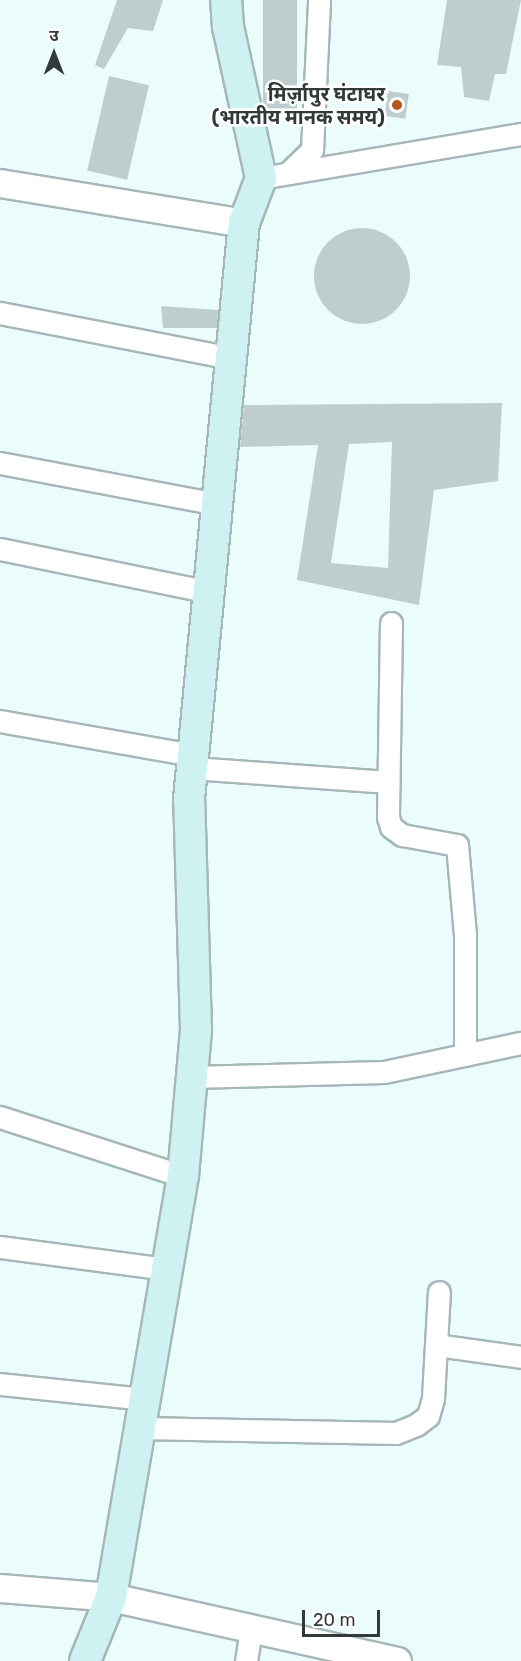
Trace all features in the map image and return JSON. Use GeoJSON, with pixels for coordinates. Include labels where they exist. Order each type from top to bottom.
{"type":"FeatureCollection","features":[{"type":"Feature","properties":{"kind":"main road"},"geometry":{"type":"LineString","coordinates":[[85,1661],[111,1597],[183,1176],[196,1029],[193,761],[244,223],[275,175],[228,27],[226,0]]}},
{"type":"Feature","properties":{"kind":"street"},"geometry":{"type":"LineString","coordinates":[[275,175],[312,150],[319,0]]}},
{"type":"Feature","properties":{"kind":"street"},"geometry":{"type":"LineString","coordinates":[[275,175],[521,134]]}},
{"type":"Feature","properties":{"kind":"street"},"geometry":{"type":"LineString","coordinates":[[0,183],[244,223]]}},
{"type":"Feature","properties":{"kind":"street"},"geometry":{"type":"LineString","coordinates":[[0,313],[231,358]]}},
{"type":"Feature","properties":{"kind":"street"},"geometry":{"type":"LineString","coordinates":[[0,463],[217,504]]}},
{"type":"Feature","properties":{"kind":"street"},"geometry":{"type":"LineString","coordinates":[[0,549],[209,592]]}},
{"type":"Feature","properties":{"kind":"street"},"geometry":{"type":"LineString","coordinates":[[391,623],[389,782],[391,827],[402,835],[452,841],[459,852],[465,934],[465,1055]]}},
{"type":"Feature","properties":{"kind":"street"},"geometry":{"type":"LineString","coordinates":[[0,721],[193,761],[389,782]]}},
{"type":"Feature","properties":{"kind":"street"},"geometry":{"type":"LineString","coordinates":[[192,1077],[384,1072],[521,1043]]}},
{"type":"Feature","properties":{"kind":"street"},"geometry":{"type":"LineString","coordinates":[[0,1117],[183,1176]]}},
{"type":"Feature","properties":{"kind":"street"},"geometry":{"type":"LineString","coordinates":[[0,1247],[167,1269]]}},
{"type":"Feature","properties":{"kind":"street"},"geometry":{"type":"LineString","coordinates":[[0,1384],[142,1413],[396,1433],[428,1416],[437,1345],[439,1292]]}},
{"type":"Feature","properties":{"kind":"street"},"geometry":{"type":"LineString","coordinates":[[437,1345],[521,1357]]}},
{"type":"Feature","properties":{"kind":"street"},"geometry":{"type":"LineString","coordinates":[[0,1588],[111,1597],[398,1661]]}},
{"type":"Feature","properties":{"kind":"street"},"geometry":{"type":"LineString","coordinates":[[246,1661],[251,1628]]}},
{"type":"Feature","properties":{"kind":"building"},"geometry":{"type":"Polygon","coordinates":[[[117,0],[163,0],[153,31],[128,28],[104,69],[95,65],[117,0]]]}},
{"type":"Feature","properties":{"kind":"building"},"geometry":{"type":"Polygon","coordinates":[[[263,0],[297,0],[297,110],[263,110],[263,0]]]}},
{"type":"Feature","properties":{"kind":"building"},"geometry":{"type":"Polygon","coordinates":[[[447,0],[521,0],[506,74],[495,74],[489,101],[464,97],[461,67],[437,65],[447,0]]]}},
{"type":"Feature","properties":{"kind":"building"},"geometry":{"type":"Polygon","coordinates":[[[109,76],[149,85],[127,180],[87,171],[109,76]]]}},
{"type":"Feature","properties":{"kind":"building"},"geometry":{"type":"Polygon","coordinates":[[[388,91],[409,94],[405,119],[385,116],[388,91]]]}},
{"type":"Feature","properties":{"kind":"building"},"geometry":{"type":"Polygon","coordinates":[[[362,228],[380,232],[396,242],[406,258],[410,276],[406,294],[396,310],[380,320],[362,324],[344,320],[328,310],[318,294],[314,276],[318,258],[328,242],[344,232],[362,228]]]}},
{"type":"Feature","properties":{"kind":"building"},"geometry":{"type":"Polygon","coordinates":[[[161,306],[218,310],[217,328],[163,328],[161,306]]]}},
{"type":"Feature","properties":{"kind":"building"},"geometry":{"type":"Polygon","coordinates":[[[502,403],[498,481],[434,490],[419,605],[297,580],[318,445],[240,447],[244,405],[502,403]],[[392,442],[349,444],[331,563],[388,568],[392,442]]]}},
{"type":"Feature","properties":{"kind":"place","name":"मिर्ज़ापुर घंटाघर (भारतीय मानक समय)"},"geometry":{"type":"Point","coordinates":[397,105]}}]}
